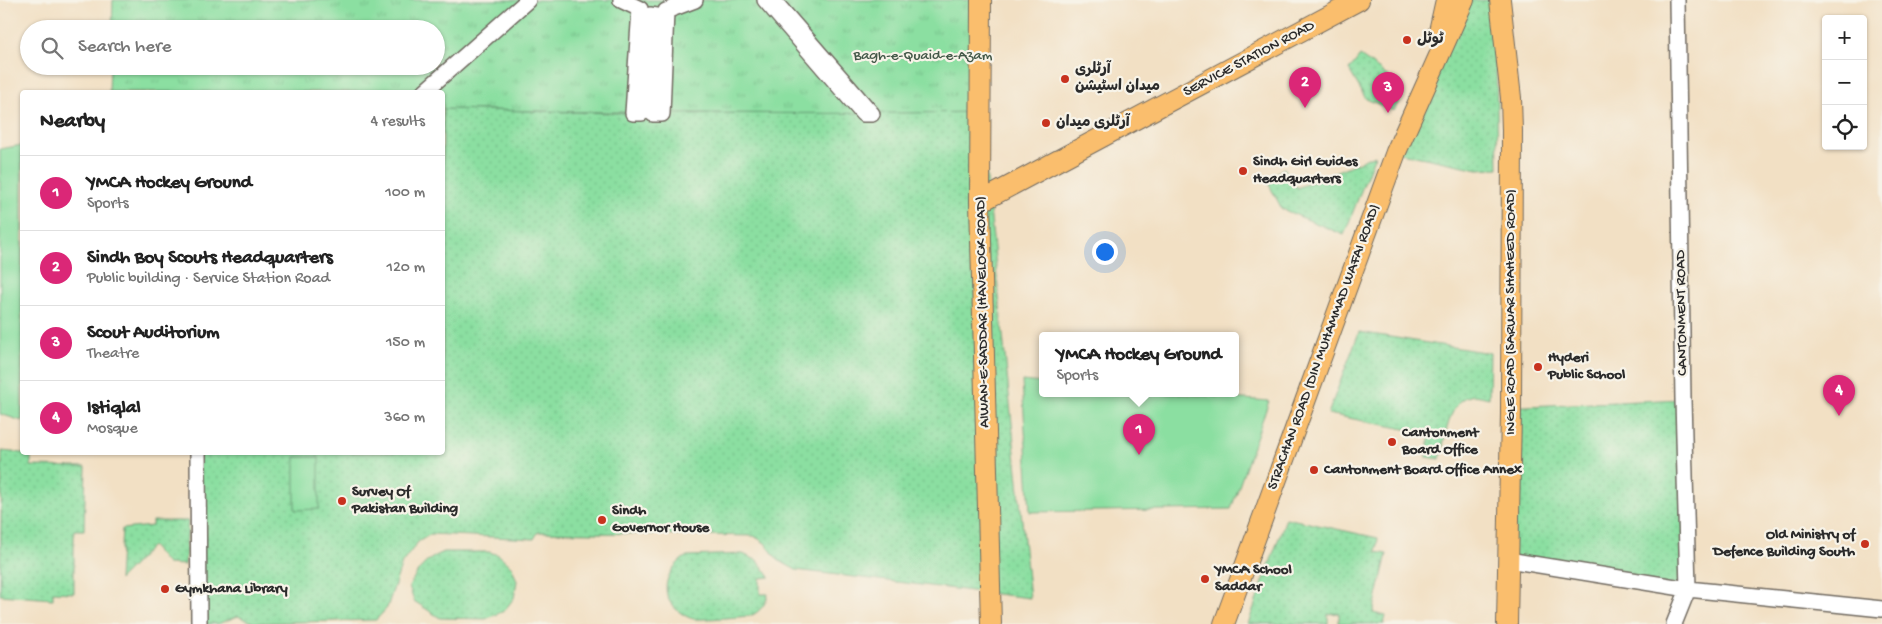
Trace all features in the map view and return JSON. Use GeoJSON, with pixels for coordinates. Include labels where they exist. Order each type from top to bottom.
{"type":"FeatureCollection","features":[{"type":"Feature","properties":{"kind":"main road","name":"AIWAN-E-SADDAR (HAVELOCK ROAD)"},"geometry":{"type":"LineString","coordinates":[[981,0],[980,202],[991,624]]}},
{"type":"Feature","properties":{"kind":"main road","name":"SERVICE STATION ROAD"},"geometry":{"type":"LineString","coordinates":[[980,202],[1359,0]]}},
{"type":"Feature","properties":{"kind":"main road","name":"STRACHAN ROAD (DIN MUHAMMAD WAFAI ROAD)"},"geometry":{"type":"LineString","coordinates":[[1430,73],[1446,0]]}},
{"type":"Feature","properties":{"kind":"main road","name":"STRACHAN ROAD (DIN MUHAMMAD WAFAI ROAD)"},"geometry":{"type":"LineString","coordinates":[[1224,624],[1396,152],[1464,0]]}},
{"type":"Feature","properties":{"kind":"main road","name":"INGLE ROAD (SARWAR SHAHEED ROAD)"},"geometry":{"type":"LineString","coordinates":[[1500,0],[1511,98],[1512,403],[1506,624]]}},
{"type":"Feature","properties":{"kind":"street"},"geometry":{"type":"LineString","coordinates":[[445,66],[518,0]]}},
{"type":"Feature","properties":{"kind":"street"},"geometry":{"type":"LineString","coordinates":[[445,73],[528,0]]}},
{"type":"Feature","properties":{"kind":"street"},"geometry":{"type":"LineString","coordinates":[[621,0],[640,9],[632,113],[642,113],[647,18],[650,15],[657,16],[659,20],[652,114],[662,114],[666,11],[696,0]]}},
{"type":"Feature","properties":{"kind":"street"},"geometry":{"type":"LineString","coordinates":[[765,0],[863,114],[872,114],[773,0]]}},
{"type":"Feature","properties":{"kind":"street","name":"CANTONMENT ROAD"},"geometry":{"type":"LineString","coordinates":[[1674,624],[1688,589],[1682,381],[1677,0]]}},
{"type":"Feature","properties":{"kind":"street"},"geometry":{"type":"LineString","coordinates":[[418,90],[435,75]]}},
{"type":"Feature","properties":{"kind":"street"},"geometry":{"type":"LineString","coordinates":[[426,90],[443,75]]}},
{"type":"Feature","properties":{"kind":"street"},"geometry":{"type":"LineString","coordinates":[[198,455],[199,624]]}},
{"type":"Feature","properties":{"kind":"street"},"geometry":{"type":"LineString","coordinates":[[1508,560],[1688,589],[1882,609]]}},
{"type":"Feature","properties":{"kind":"green space","name":"Bagh-e-Quaid-e-Azam"},"geometry":{"type":"Polygon","coordinates":[[[113,0],[979,0],[980,112],[711,113],[445,109],[445,90],[109,90],[110,75],[445,75],[445,20],[112,20],[113,0]]]}},
{"type":"Feature","properties":{"kind":"green space"},"geometry":{"type":"Polygon","coordinates":[[[1453,0],[1495,0],[1498,168],[1478,169],[1396,152],[1453,0]]]}},
{"type":"Feature","properties":{"kind":"green space"},"geometry":{"type":"Polygon","coordinates":[[[1360,56],[1402,88],[1402,95],[1394,111],[1366,99],[1349,70],[1360,56]]]}},
{"type":"Feature","properties":{"kind":"green space"},"geometry":{"type":"Polygon","coordinates":[[[445,109],[662,114],[980,112],[1030,598],[796,570],[778,560],[765,543],[754,536],[538,532],[534,539],[431,534],[418,542],[402,563],[387,608],[376,620],[254,623],[238,616],[218,624],[199,624],[199,455],[445,455],[445,109]]]}},
{"type":"Feature","properties":{"kind":"green space"},"geometry":{"type":"Polygon","coordinates":[[[20,145],[20,420],[0,414],[0,149],[20,145]]]}},
{"type":"Feature","properties":{"kind":"green space"},"geometry":{"type":"Polygon","coordinates":[[[1375,155],[1344,235],[1282,209],[1266,179],[1284,168],[1297,188],[1375,155]]]}},
{"type":"Feature","properties":{"kind":"green space"},"geometry":{"type":"Polygon","coordinates":[[[1359,332],[1490,353],[1489,398],[1472,395],[1463,399],[1457,405],[1452,413],[1446,432],[1440,459],[1426,457],[1430,434],[1328,414],[1359,332]]]}},
{"type":"Feature","properties":{"kind":"green space"},"geometry":{"type":"Polygon","coordinates":[[[1022,381],[1039,383],[1039,397],[1219,397],[1269,401],[1231,509],[1030,512],[1022,381]]]}},
{"type":"Feature","properties":{"kind":"green space"},"geometry":{"type":"Polygon","coordinates":[[[1683,399],[1688,589],[1508,560],[1504,407],[1683,399]]]}},
{"type":"Feature","properties":{"kind":"green space"},"geometry":{"type":"Polygon","coordinates":[[[2,451],[20,453],[20,455],[31,455],[31,466],[86,467],[84,530],[74,530],[74,593],[53,592],[53,599],[0,595],[2,451]]]}},
{"type":"Feature","properties":{"kind":"green space"},"geometry":{"type":"Polygon","coordinates":[[[295,457],[319,457],[319,509],[295,510],[295,457]]]}},
{"type":"Feature","properties":{"kind":"green space"},"geometry":{"type":"Polygon","coordinates":[[[1286,518],[1378,538],[1376,552],[1387,554],[1373,613],[1386,616],[1384,624],[1339,624],[1339,613],[1328,614],[1328,624],[1248,624],[1286,518]]]}},
{"type":"Feature","properties":{"kind":"green space"},"geometry":{"type":"Polygon","coordinates":[[[152,521],[188,521],[185,565],[167,564],[152,546],[119,580],[122,529],[152,526],[152,521]]]}},
{"type":"Feature","properties":{"kind":"green space"},"geometry":{"type":"Polygon","coordinates":[[[444,552],[489,552],[499,555],[512,567],[517,581],[514,598],[504,611],[486,619],[440,618],[414,601],[409,587],[415,575],[427,562],[444,552]]]}},
{"type":"Feature","properties":{"kind":"green space"},"geometry":{"type":"Polygon","coordinates":[[[743,554],[758,561],[770,577],[760,578],[760,594],[768,594],[758,612],[749,616],[694,619],[681,613],[671,603],[667,596],[667,581],[674,567],[687,556],[743,554]]]}},
{"type":"Feature","properties":{"kind":"place","name":"ٹوٹل"},"geometry":{"type":"Point","coordinates":[1407,40]}},
{"type":"Feature","properties":{"kind":"place","name":"آرٹلری میدان اسٹیشن"},"geometry":{"type":"Point","coordinates":[1065,79]}},
{"type":"Feature","properties":{"kind":"place","name":"Sindh Boy Scouts Headquarters"},"geometry":{"type":"Point","coordinates":[1305,108]}},
{"type":"Feature","properties":{"kind":"place","name":"Scout Auditorium"},"geometry":{"type":"Point","coordinates":[1388,113]}},
{"type":"Feature","properties":{"kind":"place","name":"آرٹلری میدان"},"geometry":{"type":"Point","coordinates":[1046,123]}},
{"type":"Feature","properties":{"kind":"place","name":"Sindh Girl Guides Headquarters"},"geometry":{"type":"Point","coordinates":[1243,171]}},
{"type":"Feature","properties":{"kind":"place","name":"Hyderi Public School"},"geometry":{"type":"Point","coordinates":[1538,367]}},
{"type":"Feature","properties":{"kind":"place","name":"Istiqlal"},"geometry":{"type":"Point","coordinates":[1839,416]}},
{"type":"Feature","properties":{"kind":"place","name":"Cantonment Board Office"},"geometry":{"type":"Point","coordinates":[1392,442]}},
{"type":"Feature","properties":{"kind":"place","name":"YMCA Hockey Ground"},"geometry":{"type":"Point","coordinates":[1139,455]}},
{"type":"Feature","properties":{"kind":"place","name":"Cantonment Board Office Annex"},"geometry":{"type":"Point","coordinates":[1314,470]}},
{"type":"Feature","properties":{"kind":"place","name":"Survey Of Pakistan Building"},"geometry":{"type":"Point","coordinates":[342,501]}},
{"type":"Feature","properties":{"kind":"place","name":"Sindh Governor House"},"geometry":{"type":"Point","coordinates":[602,520]}},
{"type":"Feature","properties":{"kind":"place","name":"Old Ministry of Defence Building South"},"geometry":{"type":"Point","coordinates":[1865,544]}},
{"type":"Feature","properties":{"kind":"place","name":"YMCA School Saddar"},"geometry":{"type":"Point","coordinates":[1205,579]}},
{"type":"Feature","properties":{"kind":"place","name":"Gymkhana Library"},"geometry":{"type":"Point","coordinates":[165,589]}}]}
